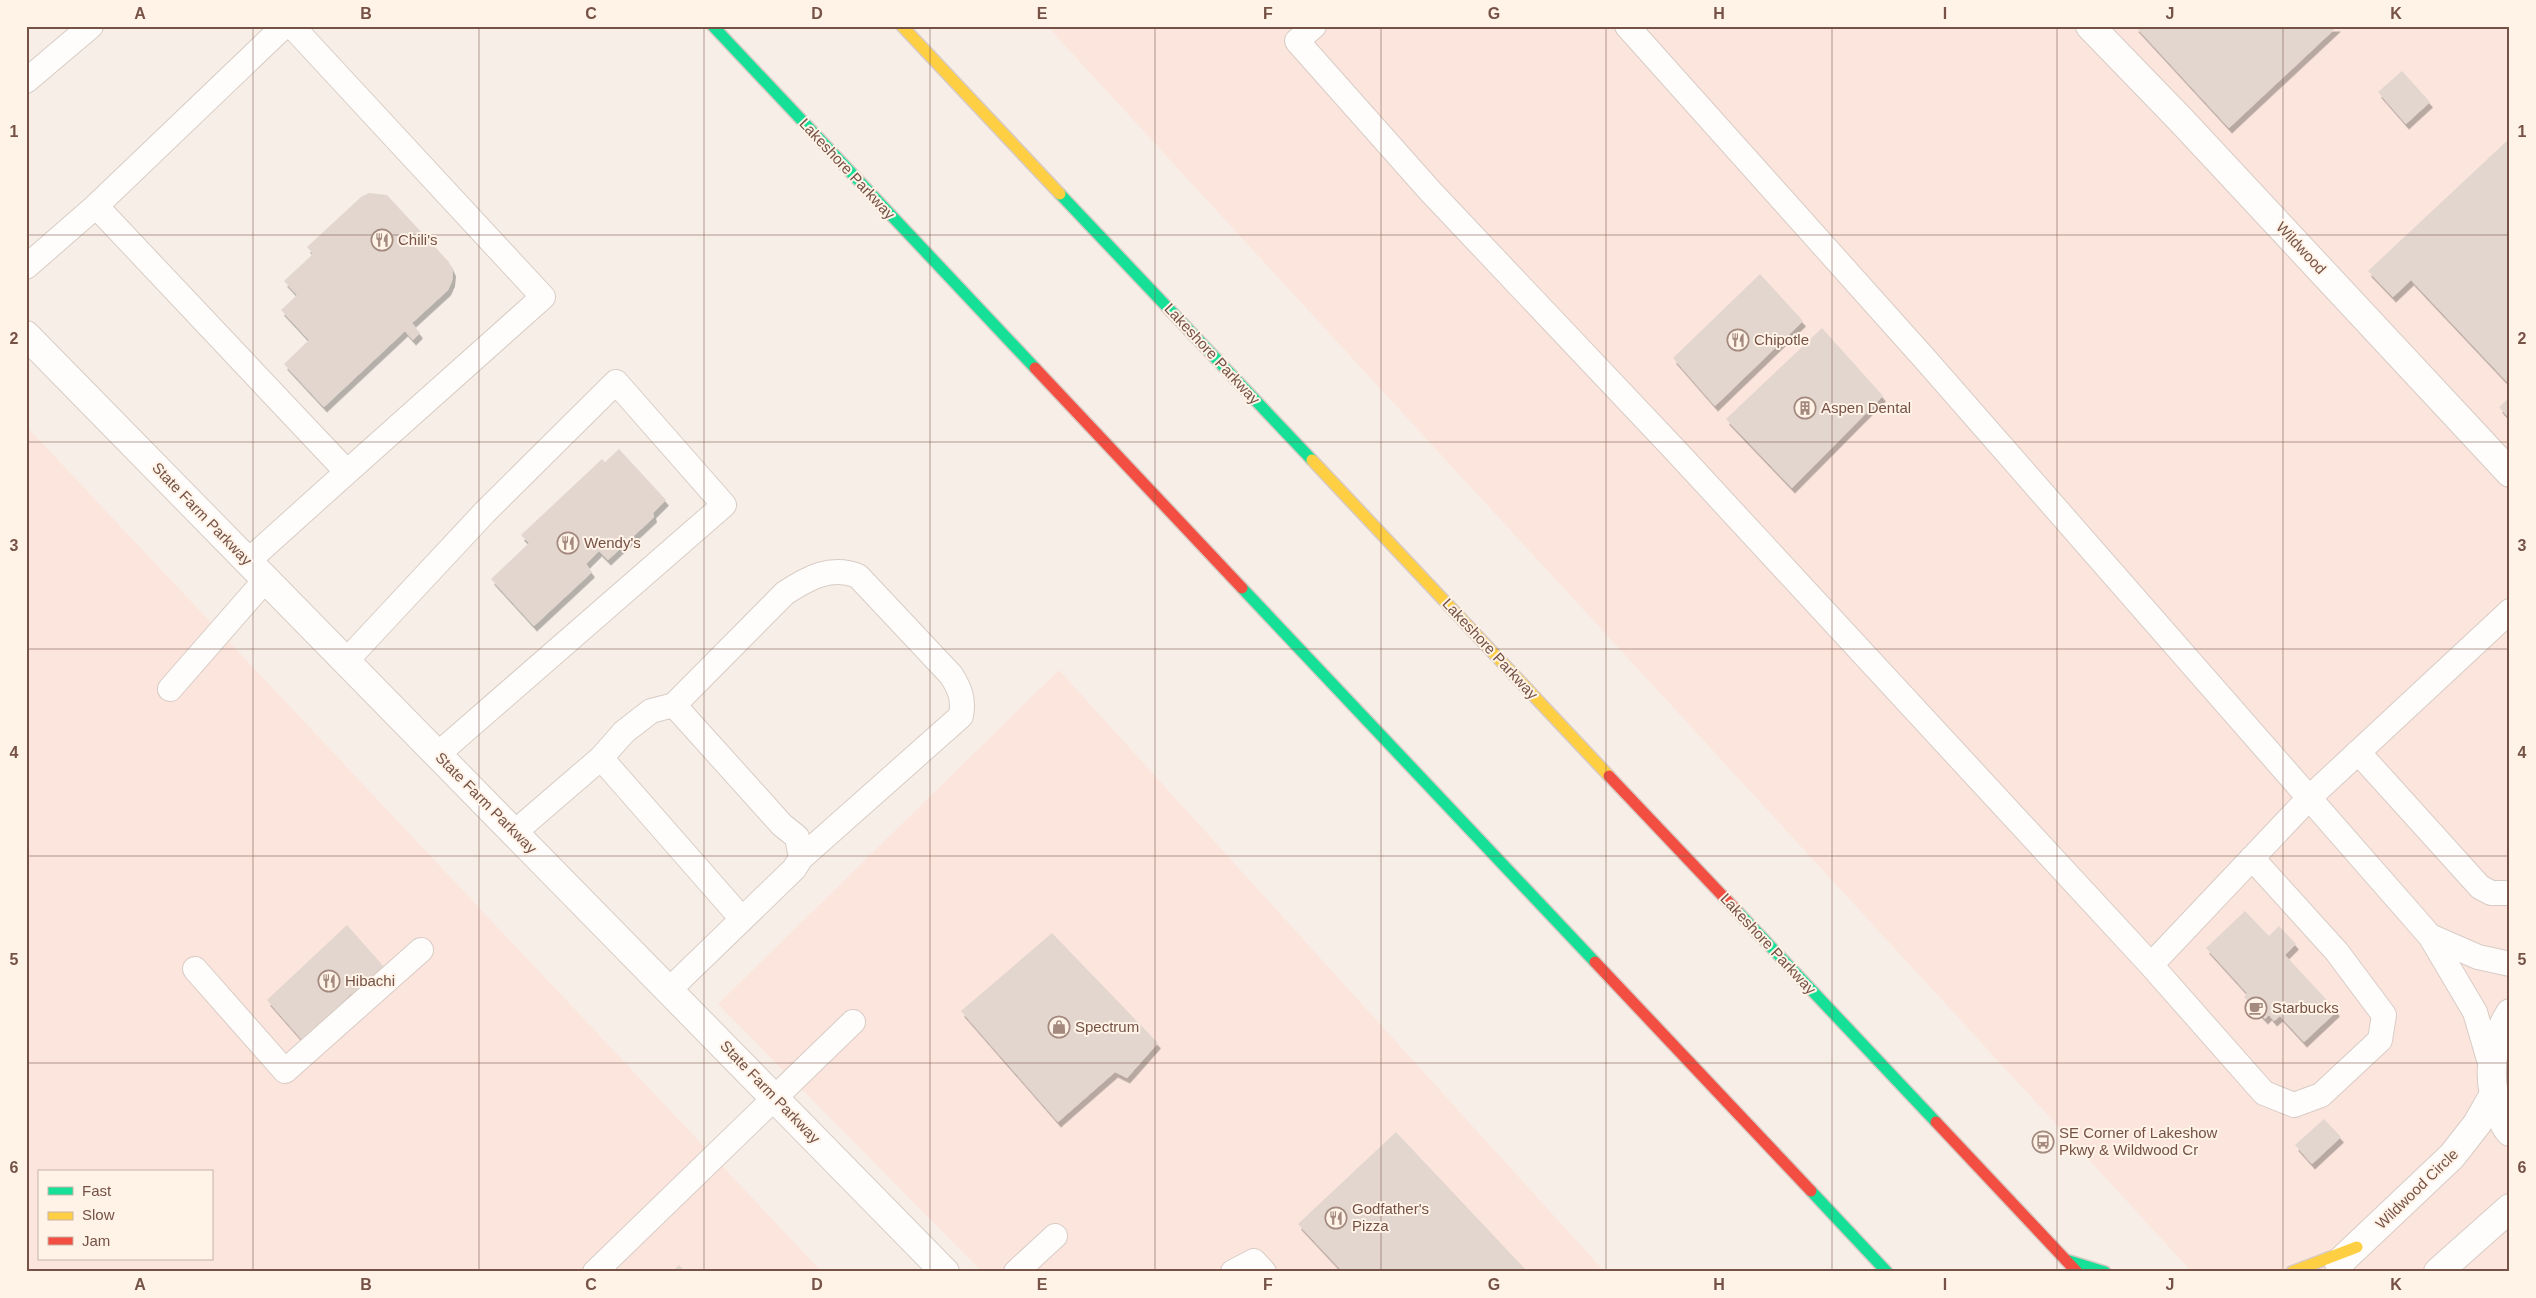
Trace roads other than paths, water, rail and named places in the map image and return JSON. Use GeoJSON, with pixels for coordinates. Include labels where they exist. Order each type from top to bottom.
{"type":"FeatureCollection","features":[{"type":"Feature","properties":{"kind":"main road","name":"Lakeshore Parkway"},"geometry":{"type":"LineString","coordinates":[[713,26],[1887,1272]]}},
{"type":"Feature","properties":{"kind":"main road","name":"Lakeshore Parkway"},"geometry":{"type":"LineString","coordinates":[[902,26],[2077,1272]]}},
{"type":"Feature","properties":{"kind":"main road"},"geometry":{"type":"LineString","coordinates":[[2292,1272],[2357,1246]]}},
{"type":"Feature","properties":{"kind":"main road"},"geometry":{"type":"LineString","coordinates":[[2066,1260],[2105,1272]]}},
{"type":"Feature","properties":{"kind":"street","name":"Wildwood"},"geometry":{"type":"LineString","coordinates":[[2090,26],[2510,472]]}},
{"type":"Feature","properties":{"kind":"street","name":"State Farm Parkway"},"geometry":{"type":"LineString","coordinates":[[26,334],[946,1272]]}},
{"type":"Feature","properties":{"kind":"street"},"geometry":{"type":"LineString","coordinates":[[2510,1013],[2499,1031],[2490,1063],[2493,1096],[2505,1127],[2510,1132]]}},
{"type":"Feature","properties":{"kind":"street","name":"Wildwood Circle"},"geometry":{"type":"LineString","coordinates":[[2329,1272],[2452,1156],[2478,1124],[2493,1096]]}},
{"type":"Feature","properties":{"kind":"street"},"geometry":{"type":"LineString","coordinates":[[2438,1272],[2510,1208]]}},
{"type":"Feature","properties":{"kind":"lane"},"geometry":{"type":"LineString","coordinates":[[26,81],[91,26]]}},
{"type":"Feature","properties":{"kind":"lane"},"geometry":{"type":"LineString","coordinates":[[26,267],[96,206],[284,26]]}},
{"type":"Feature","properties":{"kind":"lane"},"geometry":{"type":"LineString","coordinates":[[170,689],[257,570],[347,472],[543,297],[292,26]]}},
{"type":"Feature","properties":{"kind":"lane"},"geometry":{"type":"LineString","coordinates":[[1314,26],[1297,41],[1425,185],[1676,451],[2151,965],[2264,1093],[2294,1105],[2321,1095],[2380,1040],[2384,1015],[2338,952],[2252,858]]}},
{"type":"Feature","properties":{"kind":"lane"},"geometry":{"type":"LineString","coordinates":[[1627,26],[1925,360],[2430,936],[2475,1012],[2490,1063]]}},
{"type":"Feature","properties":{"kind":"lane"},"geometry":{"type":"LineString","coordinates":[[96,206],[347,472]]}},
{"type":"Feature","properties":{"kind":"lane"},"geometry":{"type":"LineString","coordinates":[[346,661],[485,512],[616,382],[724,505],[438,754]]}},
{"type":"Feature","properties":{"kind":"lane"},"geometry":{"type":"LineString","coordinates":[[515,832],[601,758],[624,732],[651,711],[674,705],[785,593],[799,584],[832,571],[844,571],[858,576],[951,675],[961,692],[963,705],[960,716],[800,858],[794,869],[669,990]]}},
{"type":"Feature","properties":{"kind":"lane"},"geometry":{"type":"LineString","coordinates":[[2151,965],[2309,798],[2510,612]]}},
{"type":"Feature","properties":{"kind":"lane"},"geometry":{"type":"LineString","coordinates":[[674,705],[782,825],[797,837],[800,858]]}},
{"type":"Feature","properties":{"kind":"lane"},"geometry":{"type":"LineString","coordinates":[[2358,752],[2480,887],[2491,893],[2510,893]]}},
{"type":"Feature","properties":{"kind":"lane"},"geometry":{"type":"LineString","coordinates":[[601,758],[742,919]]}},
{"type":"Feature","properties":{"kind":"lane"},"geometry":{"type":"LineString","coordinates":[[2430,936],[2478,957],[2510,964]]}},
{"type":"Feature","properties":{"kind":"lane"},"geometry":{"type":"LineString","coordinates":[[195,970],[285,1071],[421,950]]}},
{"type":"Feature","properties":{"kind":"lane"},"geometry":{"type":"LineString","coordinates":[[595,1272],[853,1022]]}},
{"type":"Feature","properties":{"kind":"lane"},"geometry":{"type":"LineString","coordinates":[[1016,1272],[1055,1236]]}},
{"type":"Feature","properties":{"kind":"lane"},"geometry":{"type":"LineString","coordinates":[[1233,1272],[1254,1261],[1264,1272]]}},
{"type":"Feature","properties":{"kind":"place","name":"Chili's"},"geometry":{"type":"Point","coordinates":[382,240]}},
{"type":"Feature","properties":{"kind":"place","name":"Chipotle"},"geometry":{"type":"Point","coordinates":[1738,340]}},
{"type":"Feature","properties":{"kind":"place","name":"Aspen Dental"},"geometry":{"type":"Point","coordinates":[1805,408]}},
{"type":"Feature","properties":{"kind":"place","name":"Wendy's"},"geometry":{"type":"Point","coordinates":[568,543]}},
{"type":"Feature","properties":{"kind":"place","name":"Hibachi"},"geometry":{"type":"Point","coordinates":[329,981]}},
{"type":"Feature","properties":{"kind":"place","name":"Starbucks"},"geometry":{"type":"Point","coordinates":[2256,1008]}},
{"type":"Feature","properties":{"kind":"place","name":"Spectrum"},"geometry":{"type":"Point","coordinates":[1059,1027]}},
{"type":"Feature","properties":{"kind":"place","name":"SE Corner of Lakeshow Pkwy & Wildwood Cr"},"geometry":{"type":"Point","coordinates":[2043,1142]}},
{"type":"Feature","properties":{"kind":"place","name":"Godfather's Pizza"},"geometry":{"type":"Point","coordinates":[1336,1218]}}]}
